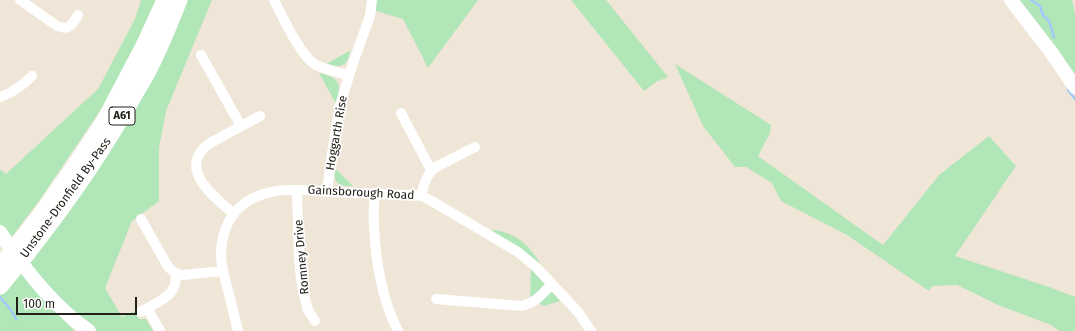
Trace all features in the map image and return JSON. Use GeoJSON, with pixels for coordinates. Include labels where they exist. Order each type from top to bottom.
{"type":"FeatureCollection","features":[{"type":"Feature","properties":{"kind":"highway","name":"Unstone-Dronfield By-Pass"},"geometry":{"type":"LineString","coordinates":[[0,286],[24,257],[73,170],[104,122],[145,44],[165,0]]}},
{"type":"Feature","properties":{"kind":"highway","name":"Unstone-Dronfield By-Pass"},"geometry":{"type":"LineString","coordinates":[[0,267],[84,177],[116,128],[150,67],[179,0]]}},
{"type":"Feature","properties":{"kind":"street"},"geometry":{"type":"LineString","coordinates":[[20,0],[61,28],[69,27],[78,15]]}},
{"type":"Feature","properties":{"kind":"street"},"geometry":{"type":"LineString","coordinates":[[274,0],[295,40],[309,60],[315,65],[349,75]]}},
{"type":"Feature","properties":{"kind":"street","name":"Hoggarth Rise"},"geometry":{"type":"LineString","coordinates":[[327,192],[340,105],[370,16],[372,0]]}},
{"type":"Feature","properties":{"kind":"street"},"geometry":{"type":"LineString","coordinates":[[1011,0],[1051,52],[1075,87]]}},
{"type":"Feature","properties":{"kind":"street"},"geometry":{"type":"LineString","coordinates":[[201,55],[241,126]]}},
{"type":"Feature","properties":{"kind":"street"},"geometry":{"type":"LineString","coordinates":[[0,97],[15,90],[32,76]]}},
{"type":"Feature","properties":{"kind":"street"},"geometry":{"type":"LineString","coordinates":[[401,113],[431,170]]}},
{"type":"Feature","properties":{"kind":"street"},"geometry":{"type":"LineString","coordinates":[[234,214],[203,184],[199,178],[197,162],[204,147],[260,116]]}},
{"type":"Feature","properties":{"kind":"street"},"geometry":{"type":"LineString","coordinates":[[421,196],[431,170],[475,147]]}},
{"type":"Feature","properties":{"kind":"street","name":"Gainsborough Road"},"geometry":{"type":"LineString","coordinates":[[238,331],[222,262],[222,244],[228,224],[240,206],[249,200],[276,191],[297,190],[421,196],[518,252],[536,267],[552,284],[578,312],[592,331]]}},
{"type":"Feature","properties":{"kind":"street","name":"Romney Drive"},"geometry":{"type":"LineString","coordinates":[[297,190],[301,280],[308,310],[315,321]]}},
{"type":"Feature","properties":{"kind":"street"},"geometry":{"type":"LineString","coordinates":[[375,193],[374,222],[381,280],[387,304],[398,331]]}},
{"type":"Feature","properties":{"kind":"street"},"geometry":{"type":"LineString","coordinates":[[141,219],[171,270],[182,275],[223,271]]}},
{"type":"Feature","properties":{"kind":"street"},"geometry":{"type":"LineString","coordinates":[[0,232],[33,278],[62,310],[89,331]]}},
{"type":"Feature","properties":{"kind":"street"},"geometry":{"type":"LineString","coordinates":[[160,331],[144,310],[164,298],[173,290],[176,273]]}},
{"type":"Feature","properties":{"kind":"street"},"geometry":{"type":"LineString","coordinates":[[436,299],[521,306],[530,304],[536,300],[552,284]]}},
{"type":"Feature","properties":{"kind":"green space"},"geometry":{"type":"Polygon","coordinates":[[[141,0],[157,0],[134,52],[108,99],[39,201],[10,239],[0,225],[0,169],[6,174],[98,89],[135,19],[141,0]]]}},
{"type":"Feature","properties":{"kind":"green space"},"geometry":{"type":"Polygon","coordinates":[[[185,0],[212,0],[166,111],[159,148],[159,201],[132,221],[105,288],[122,317],[134,311],[139,319],[146,319],[153,331],[97,331],[76,316],[29,264],[99,166],[185,0]]]}},
{"type":"Feature","properties":{"kind":"green space"},"geometry":{"type":"Polygon","coordinates":[[[376,0],[478,0],[428,68],[403,19],[376,11],[376,0]]]}},
{"type":"Feature","properties":{"kind":"green space"},"geometry":{"type":"Polygon","coordinates":[[[571,0],[606,0],[668,77],[656,82],[644,91],[571,0]]]}},
{"type":"Feature","properties":{"kind":"green space"},"geometry":{"type":"Polygon","coordinates":[[[1015,0],[1072,0],[1075,13],[1075,79],[1015,0]]]}},
{"type":"Feature","properties":{"kind":"green space"},"geometry":{"type":"Polygon","coordinates":[[[351,50],[343,65],[336,66],[326,64],[351,50]]]}},
{"type":"Feature","properties":{"kind":"green space"},"geometry":{"type":"Polygon","coordinates":[[[675,64],[771,125],[770,133],[758,156],[883,245],[939,175],[989,136],[1016,166],[955,256],[1075,297],[1075,331],[1059,331],[1051,325],[998,305],[957,285],[932,286],[929,291],[847,235],[781,201],[772,183],[746,167],[735,167],[703,126],[675,64]]]}},
{"type":"Feature","properties":{"kind":"green space"},"geometry":{"type":"Polygon","coordinates":[[[319,73],[331,77],[338,82],[339,91],[336,104],[319,73]]]}},
{"type":"Feature","properties":{"kind":"green space"},"geometry":{"type":"Polygon","coordinates":[[[335,168],[353,186],[340,185],[336,181],[335,168]]]}},
{"type":"Feature","properties":{"kind":"green space"},"geometry":{"type":"Polygon","coordinates":[[[488,230],[505,232],[520,240],[533,252],[542,267],[488,230]]]}},
{"type":"Feature","properties":{"kind":"green space"},"geometry":{"type":"Polygon","coordinates":[[[22,268],[54,309],[75,331],[0,331],[0,293],[22,268]]]}},
{"type":"Feature","properties":{"kind":"green space"},"geometry":{"type":"Polygon","coordinates":[[[531,269],[560,301],[544,306],[530,298],[531,269]]]}},
{"type":"Feature","properties":{"kind":"waterway"},"geometry":{"type":"LineString","coordinates":[[1031,0],[1040,6],[1043,15],[1049,21],[1054,37]]}},
{"type":"Feature","properties":{"kind":"waterway"},"geometry":{"type":"LineString","coordinates":[[1068,90],[1075,99]]}},
{"type":"Feature","properties":{"kind":"waterway"},"geometry":{"type":"LineString","coordinates":[[0,297],[11,310],[16,319]]}}]}
